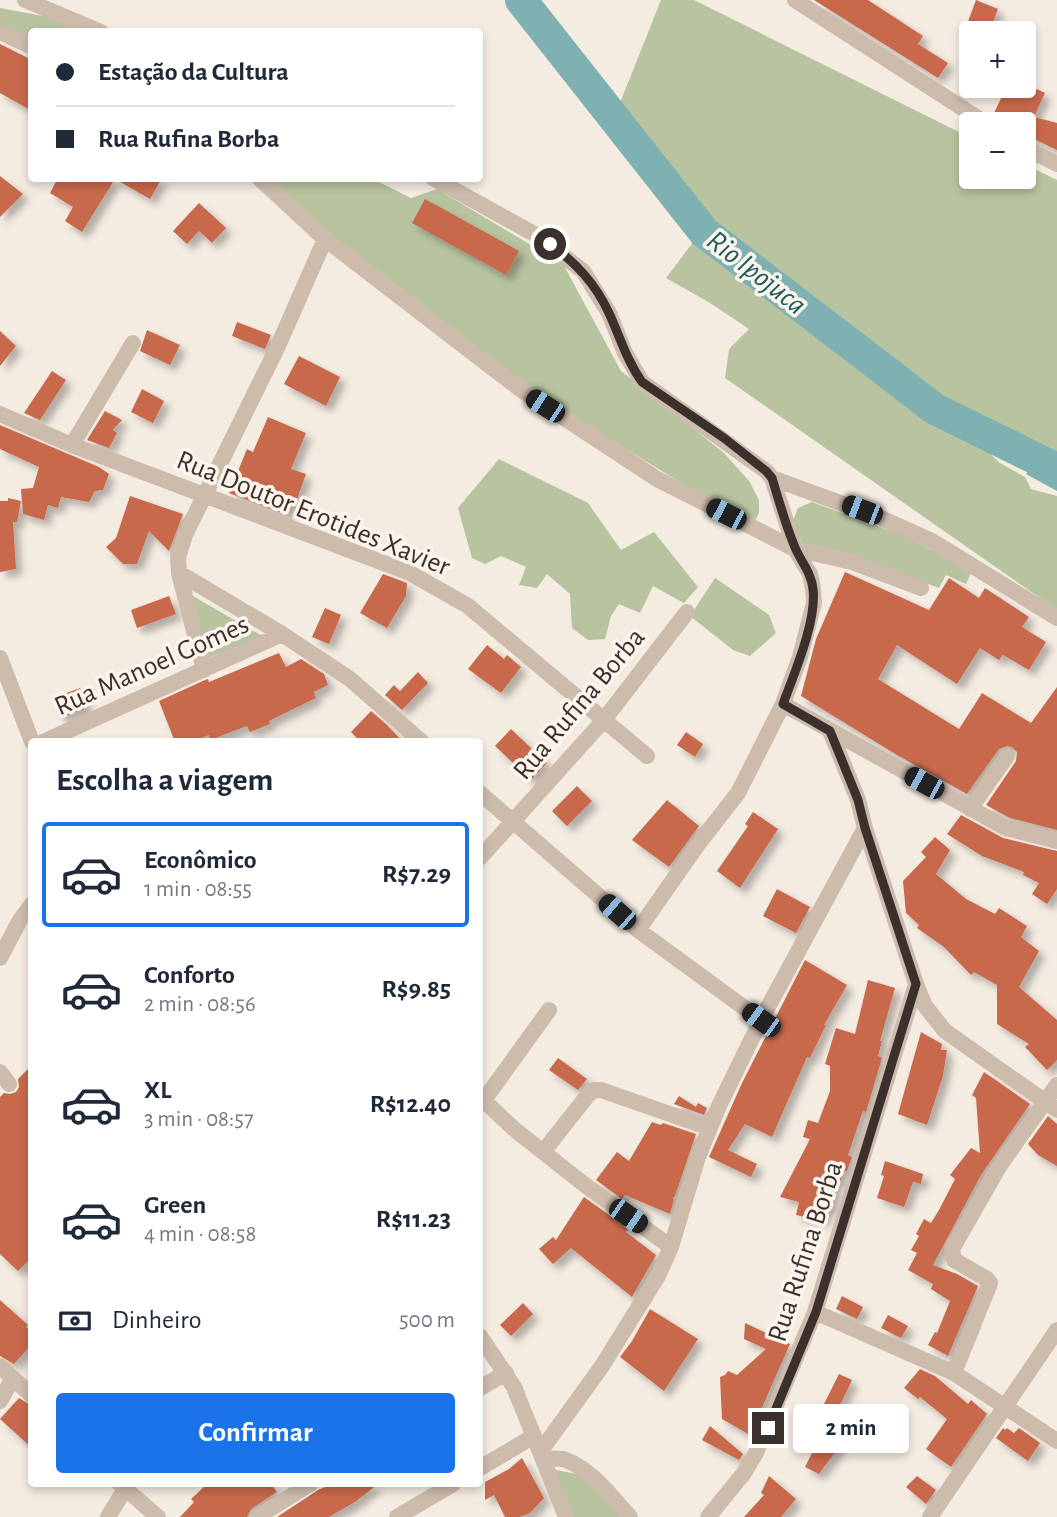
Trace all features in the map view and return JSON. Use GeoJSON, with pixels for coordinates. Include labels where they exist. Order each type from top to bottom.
{"type":"FeatureCollection","features":[{"type":"Feature","properties":{"kind":"street"},"geometry":{"type":"LineString","coordinates":[[24,0],[92,28]]}},
{"type":"Feature","properties":{"kind":"street"},"geometry":{"type":"LineString","coordinates":[[795,0],[968,112]]}},
{"type":"Feature","properties":{"kind":"street"},"geometry":{"type":"LineString","coordinates":[[0,32],[28,45]]}},
{"type":"Feature","properties":{"kind":"street"},"geometry":{"type":"LineString","coordinates":[[1036,153],[1057,164]]}},
{"type":"Feature","properties":{"kind":"street"},"geometry":{"type":"LineString","coordinates":[[263,182],[325,239],[523,391],[657,479],[795,549],[852,562],[921,588]]}},
{"type":"Feature","properties":{"kind":"street"},"geometry":{"type":"LineString","coordinates":[[440,182],[537,235],[583,271],[609,313],[625,353],[642,382],[724,438],[772,478],[795,549],[810,574],[814,603],[800,657],[783,704],[738,793],[699,842],[638,930]]}},
{"type":"Feature","properties":{"kind":"street"},"geometry":{"type":"LineString","coordinates":[[204,670],[179,573],[178,557],[185,535],[278,346],[325,239]]}},
{"type":"Feature","properties":{"kind":"street"},"geometry":{"type":"LineString","coordinates":[[72,445],[133,343]]}},
{"type":"Feature","properties":{"kind":"street","name":"Rua Doutor Erotides Xavier"},"geometry":{"type":"LineString","coordinates":[[0,414],[72,445],[410,573],[443,590],[468,606],[647,756]]}},
{"type":"Feature","properties":{"kind":"street"},"geometry":{"type":"LineString","coordinates":[[772,478],[881,518],[932,541],[1057,618]]}},
{"type":"Feature","properties":{"kind":"street"},"geometry":{"type":"LineString","coordinates":[[179,573],[350,678],[418,738]]}},
{"type":"Feature","properties":{"kind":"street","name":"Rua Rufina Borba"},"geometry":{"type":"LineString","coordinates":[[483,855],[603,720],[687,612]]}},
{"type":"Feature","properties":{"kind":"street","name":"Rua Manoel Gomes"},"geometry":{"type":"LineString","coordinates":[[52,738],[282,634]]}},
{"type":"Feature","properties":{"kind":"street"},"geometry":{"type":"LineString","coordinates":[[0,660],[30,738]]}},
{"type":"Feature","properties":{"kind":"street"},"geometry":{"type":"LineString","coordinates":[[783,704],[1006,828],[1057,841]]}},
{"type":"Feature","properties":{"kind":"street"},"geometry":{"type":"LineString","coordinates":[[830,731],[858,800],[925,1006],[945,1031],[1051,1105]]}},
{"type":"Feature","properties":{"kind":"street"},"geometry":{"type":"LineString","coordinates":[[970,809],[1007,756]]}},
{"type":"Feature","properties":{"kind":"street"},"geometry":{"type":"LineString","coordinates":[[483,796],[638,930],[761,1020]]}},
{"type":"Feature","properties":{"kind":"street"},"geometry":{"type":"LineString","coordinates":[[542,1455],[658,1276],[671,1247],[698,1157],[710,1128],[761,1020],[865,828]]}},
{"type":"Feature","properties":{"kind":"street"},"geometry":{"type":"LineString","coordinates":[[0,958],[28,909]]}},
{"type":"Feature","properties":{"kind":"street","name":"Rua Rufina Borba"},"geometry":{"type":"LineString","coordinates":[[710,1516],[756,1454],[816,1312],[916,984]]}},
{"type":"Feature","properties":{"kind":"street"},"geometry":{"type":"LineString","coordinates":[[483,1098],[549,1010]]}},
{"type":"Feature","properties":{"kind":"street"},"geometry":{"type":"LineString","coordinates":[[954,1373],[990,1283],[954,1260],[953,1250],[1000,1165],[1051,1105],[1057,1085]]}},
{"type":"Feature","properties":{"kind":"street"},"geometry":{"type":"LineString","coordinates":[[543,1152],[587,1094],[594,1090],[601,1090],[710,1128]]}},
{"type":"Feature","properties":{"kind":"street"},"geometry":{"type":"LineString","coordinates":[[483,1100],[584,1185],[671,1247]]}},
{"type":"Feature","properties":{"kind":"street"},"geometry":{"type":"LineString","coordinates":[[816,1312],[954,1373],[1057,1441]]}},
{"type":"Feature","properties":{"kind":"street"},"geometry":{"type":"LineString","coordinates":[[930,1517],[1057,1330]]}},
{"type":"Feature","properties":{"kind":"street"},"geometry":{"type":"LineString","coordinates":[[483,1340],[514,1387],[566,1517]]}},
{"type":"Feature","properties":{"kind":"street"},"geometry":{"type":"LineString","coordinates":[[0,1366],[28,1392]]}},
{"type":"Feature","properties":{"kind":"street"},"geometry":{"type":"LineString","coordinates":[[483,1386],[506,1373]]}},
{"type":"Feature","properties":{"kind":"street"},"geometry":{"type":"LineString","coordinates":[[0,1401],[13,1378]]}},
{"type":"Feature","properties":{"kind":"street"},"geometry":{"type":"LineString","coordinates":[[483,1466],[534,1436]]}},
{"type":"Feature","properties":{"kind":"street"},"geometry":{"type":"LineString","coordinates":[[542,1455],[564,1458],[580,1467],[597,1481],[630,1517]]}},
{"type":"Feature","properties":{"kind":"street"},"geometry":{"type":"LineString","coordinates":[[108,1517],[122,1487]]}},
{"type":"Feature","properties":{"kind":"street"},"geometry":{"type":"LineString","coordinates":[[123,1487],[158,1517]]}},
{"type":"Feature","properties":{"kind":"street"},"geometry":{"type":"LineString","coordinates":[[279,1487],[286,1499]]}},
{"type":"Feature","properties":{"kind":"street"},"geometry":{"type":"LineString","coordinates":[[257,1517],[305,1487]]}},
{"type":"Feature","properties":{"kind":"street"},"geometry":{"type":"LineString","coordinates":[[397,1517],[448,1487]]}},
{"type":"Feature","properties":{"kind":"green space"},"geometry":{"type":"Polygon","coordinates":[[[661,0],[694,0],[959,132],[959,189],[1036,189],[1036,170],[1057,180],[1057,466],[990,436],[766,280],[614,118],[661,0]]]}},
{"type":"Feature","properties":{"kind":"green space"},"geometry":{"type":"Polygon","coordinates":[[[0,8],[65,20],[81,28],[28,28],[28,38],[0,25],[0,8]]]}},
{"type":"Feature","properties":{"kind":"green space"},"geometry":{"type":"Polygon","coordinates":[[[272,182],[379,182],[411,198],[437,189],[563,264],[621,371],[724,453],[749,481],[759,500],[759,513],[752,526],[519,384],[325,233],[272,182]]]}},
{"type":"Feature","properties":{"kind":"green space"},"geometry":{"type":"Polygon","coordinates":[[[694,241],[910,407],[981,445],[1000,463],[1025,477],[1031,489],[1057,496],[1057,610],[725,378],[729,349],[749,329],[666,278],[694,241]]]}},
{"type":"Feature","properties":{"kind":"green space"},"geometry":{"type":"Polygon","coordinates":[[[499,459],[588,503],[621,550],[654,532],[698,587],[684,603],[653,586],[640,613],[619,604],[611,616],[605,639],[588,640],[572,628],[570,594],[547,574],[537,588],[519,585],[526,567],[501,556],[485,564],[472,558],[458,508],[499,459]]]}},
{"type":"Feature","properties":{"kind":"green space"},"geometry":{"type":"Polygon","coordinates":[[[812,502],[905,536],[972,571],[966,584],[946,575],[939,588],[841,552],[802,543],[792,523],[798,508],[812,502]]]}},
{"type":"Feature","properties":{"kind":"green space"},"geometry":{"type":"Polygon","coordinates":[[[715,578],[769,615],[776,633],[750,656],[733,650],[690,616],[715,578]]]}},
{"type":"Feature","properties":{"kind":"green space"},"geometry":{"type":"Polygon","coordinates":[[[186,592],[262,636],[206,659],[186,592]]]}},
{"type":"Feature","properties":{"kind":"green space"},"geometry":{"type":"Polygon","coordinates":[[[551,1469],[582,1475],[622,1517],[570,1517],[551,1469]]]}},
{"type":"Feature","properties":{"kind":"water"},"geometry":{"type":"Polygon","coordinates":[[[1048,453],[1057,457],[1057,491],[1026,474],[1048,453]]]}},
{"type":"Feature","properties":{"kind":"building"},"geometry":{"type":"Polygon","coordinates":[[[814,0],[868,0],[923,36],[918,44],[948,63],[938,78],[814,0]]]}},
{"type":"Feature","properties":{"kind":"building"},"geometry":{"type":"Polygon","coordinates":[[[976,0],[998,9],[994,21],[968,21],[976,0]]]}},
{"type":"Feature","properties":{"kind":"building"},"geometry":{"type":"Polygon","coordinates":[[[0,44],[28,58],[28,109],[0,93],[0,44]]]}},
{"type":"Feature","properties":{"kind":"building"},"geometry":{"type":"Polygon","coordinates":[[[1036,89],[1045,93],[1036,113],[994,112],[1001,98],[1036,98],[1036,89]]]}},
{"type":"Feature","properties":{"kind":"building"},"geometry":{"type":"Polygon","coordinates":[[[1036,118],[1057,123],[1057,150],[1036,140],[1036,118]]]}},
{"type":"Feature","properties":{"kind":"building"},"geometry":{"type":"Polygon","coordinates":[[[0,176],[23,194],[0,217],[0,176]]]}},
{"type":"Feature","properties":{"kind":"building"},"geometry":{"type":"Polygon","coordinates":[[[56,182],[113,182],[82,232],[65,221],[73,207],[50,193],[56,182]]]}},
{"type":"Feature","properties":{"kind":"building"},"geometry":{"type":"Polygon","coordinates":[[[120,182],[160,182],[150,199],[120,182]]]}},
{"type":"Feature","properties":{"kind":"building"},"geometry":{"type":"Polygon","coordinates":[[[425,199],[519,251],[506,275],[412,223],[425,199]]]}},
{"type":"Feature","properties":{"kind":"building"},"geometry":{"type":"Polygon","coordinates":[[[199,203],[226,228],[212,243],[199,231],[187,244],[173,231],[199,203]]]}},
{"type":"Feature","properties":{"kind":"building"},"geometry":{"type":"Polygon","coordinates":[[[237,322],[271,335],[265,349],[232,336],[237,322]]]}},
{"type":"Feature","properties":{"kind":"building"},"geometry":{"type":"Polygon","coordinates":[[[147,330],[180,345],[170,365],[140,351],[147,330]]]}},
{"type":"Feature","properties":{"kind":"building"},"geometry":{"type":"Polygon","coordinates":[[[0,331],[16,346],[0,366],[0,331]]]}},
{"type":"Feature","properties":{"kind":"building"},"geometry":{"type":"Polygon","coordinates":[[[299,356],[340,377],[326,406],[284,384],[299,356]]]}},
{"type":"Feature","properties":{"kind":"building"},"geometry":{"type":"Polygon","coordinates":[[[52,371],[66,380],[40,420],[24,413],[52,371]]]}},
{"type":"Feature","properties":{"kind":"building"},"geometry":{"type":"Polygon","coordinates":[[[142,389],[164,401],[153,423],[131,412],[142,389]]]}},
{"type":"Feature","properties":{"kind":"building"},"geometry":{"type":"Polygon","coordinates":[[[105,411],[122,420],[113,430],[117,433],[109,448],[87,440],[105,411]]]}},
{"type":"Feature","properties":{"kind":"building"},"geometry":{"type":"Polygon","coordinates":[[[268,417],[306,433],[291,469],[306,474],[297,499],[287,515],[229,493],[247,449],[253,452],[268,417]]]}},
{"type":"Feature","properties":{"kind":"building"},"geometry":{"type":"Polygon","coordinates":[[[0,425],[99,467],[109,474],[103,490],[95,491],[89,502],[61,497],[58,508],[48,505],[44,520],[23,514],[21,489],[33,488],[39,467],[0,449],[0,425]]]}},
{"type":"Feature","properties":{"kind":"building"},"geometry":{"type":"Polygon","coordinates":[[[130,496],[183,514],[169,551],[149,531],[137,564],[123,564],[106,547],[116,538],[130,496]]]}},
{"type":"Feature","properties":{"kind":"building"},"geometry":{"type":"Polygon","coordinates":[[[8,498],[21,501],[17,522],[13,522],[16,569],[0,572],[0,501],[8,501],[8,498]]]}},
{"type":"Feature","properties":{"kind":"building"},"geometry":{"type":"Polygon","coordinates":[[[845,572],[929,610],[949,578],[979,598],[985,588],[1029,617],[1022,627],[1046,642],[1029,670],[1003,655],[999,660],[980,648],[957,684],[897,645],[878,679],[959,729],[982,693],[1031,723],[1057,687],[1057,830],[1010,818],[986,805],[1016,761],[1017,752],[1012,747],[999,749],[967,794],[801,696],[816,639],[845,572]]]}},
{"type":"Feature","properties":{"kind":"building"},"geometry":{"type":"Polygon","coordinates":[[[383,574],[407,583],[406,596],[387,628],[360,613],[383,574]]]}},
{"type":"Feature","properties":{"kind":"building"},"geometry":{"type":"Polygon","coordinates":[[[169,596],[176,614],[137,628],[131,610],[169,596]]]}},
{"type":"Feature","properties":{"kind":"building"},"geometry":{"type":"Polygon","coordinates":[[[325,608],[341,615],[329,644],[312,637],[325,608]]]}},
{"type":"Feature","properties":{"kind":"building"},"geometry":{"type":"Polygon","coordinates":[[[487,645],[504,659],[507,655],[521,667],[501,693],[468,669],[487,645]]]}},
{"type":"Feature","properties":{"kind":"building"},"geometry":{"type":"Polygon","coordinates":[[[279,653],[286,667],[301,659],[324,674],[328,685],[314,692],[316,698],[250,732],[247,726],[215,738],[210,738],[209,735],[202,738],[173,738],[159,701],[205,680],[208,679],[209,682],[279,653]]]}},
{"type":"Feature","properties":{"kind":"building"},"geometry":{"type":"Polygon","coordinates":[[[418,672],[428,683],[402,710],[385,695],[394,685],[400,691],[418,672]]]}},
{"type":"Feature","properties":{"kind":"building"},"geometry":{"type":"Polygon","coordinates":[[[80,688],[87,708],[61,718],[53,698],[80,688]]]}},
{"type":"Feature","properties":{"kind":"building"},"geometry":{"type":"Polygon","coordinates":[[[371,711],[399,738],[357,738],[351,732],[371,711]]]}},
{"type":"Feature","properties":{"kind":"building"},"geometry":{"type":"Polygon","coordinates":[[[511,729],[547,763],[531,780],[495,746],[511,729]]]}},
{"type":"Feature","properties":{"kind":"building"},"geometry":{"type":"Polygon","coordinates":[[[686,732],[703,744],[695,757],[677,745],[686,732]]]}},
{"type":"Feature","properties":{"kind":"building"},"geometry":{"type":"Polygon","coordinates":[[[577,786],[592,801],[567,826],[552,811],[577,786]]]}},
{"type":"Feature","properties":{"kind":"building"},"geometry":{"type":"Polygon","coordinates":[[[667,800],[699,826],[669,867],[632,840],[667,800]]]}},
{"type":"Feature","properties":{"kind":"building"},"geometry":{"type":"Polygon","coordinates":[[[753,812],[778,829],[740,888],[717,871],[748,826],[745,824],[753,812]]]}},
{"type":"Feature","properties":{"kind":"building"},"geometry":{"type":"Polygon","coordinates":[[[961,815],[1003,838],[1057,851],[1057,889],[1047,904],[1032,894],[1039,883],[1023,875],[1024,872],[982,856],[947,834],[961,815]]]}},
{"type":"Feature","properties":{"kind":"building"},"geometry":{"type":"Polygon","coordinates":[[[935,837],[950,850],[936,874],[966,899],[995,914],[999,908],[1027,926],[1021,937],[1039,951],[1019,987],[1057,1020],[1057,1060],[1047,1070],[1025,1047],[1029,1044],[997,1024],[997,985],[974,972],[971,975],[944,947],[917,928],[919,925],[906,913],[903,881],[926,857],[921,852],[935,837]]]}},
{"type":"Feature","properties":{"kind":"building"},"geometry":{"type":"Polygon","coordinates":[[[777,889],[810,907],[796,933],[763,916],[777,889]]]}},
{"type":"Feature","properties":{"kind":"building"},"geometry":{"type":"Polygon","coordinates":[[[805,960],[847,985],[824,1025],[810,1058],[807,1057],[772,1137],[745,1124],[728,1150],[757,1164],[751,1177],[709,1157],[742,1083],[805,960]]]}},
{"type":"Feature","properties":{"kind":"building"},"geometry":{"type":"Polygon","coordinates":[[[868,980],[895,988],[880,1041],[878,1056],[882,1058],[866,1112],[863,1111],[848,1155],[852,1157],[847,1171],[843,1170],[841,1180],[837,1181],[831,1210],[826,1209],[824,1221],[796,1215],[799,1202],[780,1197],[810,1139],[803,1137],[808,1120],[818,1123],[830,1091],[830,1066],[825,1064],[836,1028],[855,1034],[868,980]]]}},
{"type":"Feature","properties":{"kind":"building"},"geometry":{"type":"Polygon","coordinates":[[[921,1032],[942,1044],[941,1050],[947,1050],[943,1076],[927,1125],[898,1114],[921,1032]]]}},
{"type":"Feature","properties":{"kind":"building"},"geometry":{"type":"Polygon","coordinates":[[[558,1058],[587,1079],[578,1090],[549,1070],[558,1058]]]}},
{"type":"Feature","properties":{"kind":"building"},"geometry":{"type":"Polygon","coordinates":[[[28,1069],[28,1261],[18,1271],[0,1254],[0,1097],[4,1093],[16,1092],[19,1087],[18,1079],[28,1069]]]}},
{"type":"Feature","properties":{"kind":"building"},"geometry":{"type":"Polygon","coordinates":[[[984,1072],[1030,1104],[981,1175],[933,1265],[978,1286],[948,1356],[928,1345],[935,1332],[937,1333],[950,1301],[931,1289],[933,1284],[908,1270],[917,1253],[911,1250],[919,1236],[916,1234],[924,1219],[931,1223],[939,1210],[955,1179],[950,1175],[971,1148],[980,1153],[976,1098],[972,1095],[984,1072]]]}},
{"type":"Feature","properties":{"kind":"building"},"geometry":{"type":"Polygon","coordinates":[[[679,1096],[696,1107],[698,1103],[707,1108],[704,1115],[674,1104],[679,1096]]]}},
{"type":"Feature","properties":{"kind":"building"},"geometry":{"type":"Polygon","coordinates":[[[1048,1116],[1057,1124],[1057,1166],[1038,1155],[1028,1144],[1048,1116]]]}},
{"type":"Feature","properties":{"kind":"building"},"geometry":{"type":"Polygon","coordinates":[[[652,1122],[696,1134],[670,1214],[625,1195],[622,1199],[596,1180],[617,1152],[629,1161],[652,1122]]]}},
{"type":"Feature","properties":{"kind":"building"},"geometry":{"type":"Polygon","coordinates":[[[885,1161],[923,1174],[921,1184],[913,1182],[904,1207],[877,1198],[884,1176],[881,1175],[885,1161]]]}},
{"type":"Feature","properties":{"kind":"building"},"geometry":{"type":"Polygon","coordinates":[[[584,1197],[623,1225],[628,1230],[626,1232],[656,1255],[632,1297],[571,1248],[553,1264],[539,1249],[553,1237],[556,1240],[584,1197]]]}},
{"type":"Feature","properties":{"kind":"building"},"geometry":{"type":"Polygon","coordinates":[[[842,1296],[863,1307],[857,1319],[836,1309],[842,1296]]]}},
{"type":"Feature","properties":{"kind":"building"},"geometry":{"type":"Polygon","coordinates":[[[0,1300],[28,1325],[28,1348],[14,1364],[0,1356],[0,1300]]]}},
{"type":"Feature","properties":{"kind":"building"},"geometry":{"type":"Polygon","coordinates":[[[523,1303],[533,1314],[511,1336],[500,1325],[523,1303]]]}},
{"type":"Feature","properties":{"kind":"building"},"geometry":{"type":"Polygon","coordinates":[[[650,1309],[698,1339],[664,1391],[620,1357],[650,1309]]]}},
{"type":"Feature","properties":{"kind":"building"},"geometry":{"type":"Polygon","coordinates":[[[888,1315],[908,1326],[901,1338],[881,1328],[888,1315]]]}},
{"type":"Feature","properties":{"kind":"building"},"geometry":{"type":"Polygon","coordinates":[[[745,1323],[790,1344],[750,1435],[722,1419],[720,1377],[728,1371],[737,1375],[766,1349],[744,1339],[745,1323]]]}},
{"type":"Feature","properties":{"kind":"building"},"geometry":{"type":"Polygon","coordinates":[[[920,1369],[935,1376],[968,1404],[971,1400],[987,1414],[951,1467],[926,1449],[947,1419],[904,1388],[920,1369]]]}},
{"type":"Feature","properties":{"kind":"building"},"geometry":{"type":"Polygon","coordinates":[[[839,1374],[852,1380],[833,1420],[819,1414],[839,1374]]]}},
{"type":"Feature","properties":{"kind":"building"},"geometry":{"type":"Polygon","coordinates":[[[19,1398],[28,1404],[28,1444],[0,1419],[19,1398]]]}},
{"type":"Feature","properties":{"kind":"building"},"geometry":{"type":"Polygon","coordinates":[[[710,1426],[743,1454],[739,1460],[702,1440],[710,1426]]]}},
{"type":"Feature","properties":{"kind":"building"},"geometry":{"type":"Polygon","coordinates":[[[1003,1428],[1014,1433],[1019,1428],[1040,1443],[1028,1461],[996,1438],[1003,1428]]]}},
{"type":"Feature","properties":{"kind":"building"},"geometry":{"type":"Polygon","coordinates":[[[822,1433],[842,1443],[819,1474],[805,1467],[822,1433]]]}},
{"type":"Feature","properties":{"kind":"building"},"geometry":{"type":"Polygon","coordinates":[[[522,1458],[544,1498],[530,1513],[519,1517],[505,1517],[494,1495],[485,1500],[485,1482],[509,1469],[522,1458]]]}},
{"type":"Feature","properties":{"kind":"building"},"geometry":{"type":"Polygon","coordinates":[[[769,1476],[796,1499],[781,1517],[744,1517],[764,1495],[761,1493],[769,1476]]]}},
{"type":"Feature","properties":{"kind":"building"},"geometry":{"type":"Polygon","coordinates":[[[917,1476],[936,1490],[926,1504],[906,1487],[917,1476]]]}},
{"type":"Feature","properties":{"kind":"building"},"geometry":{"type":"Polygon","coordinates":[[[204,1487],[273,1487],[277,1492],[251,1509],[247,1517],[180,1517],[194,1502],[191,1499],[204,1487]]]}},
{"type":"Feature","properties":{"kind":"building"},"geometry":{"type":"Polygon","coordinates":[[[325,1487],[374,1487],[329,1517],[277,1517],[325,1487]]]}},
{"type":"Feature","properties":{"kind":"waterway","name":"Rio Ipojuca"},"geometry":{"type":"LineString","coordinates":[[521,0],[704,232],[935,409],[1057,469]]}},
{"type":"Feature","properties":{"kind":"route"},"geometry":{"type":"LineString","coordinates":[[550,244],[583,271],[595,287],[625,353],[642,382],[724,438],[772,478],[795,549],[810,574],[814,603],[800,657],[783,704],[830,731],[858,800],[916,984],[816,1312],[768,1428]]}}]}
